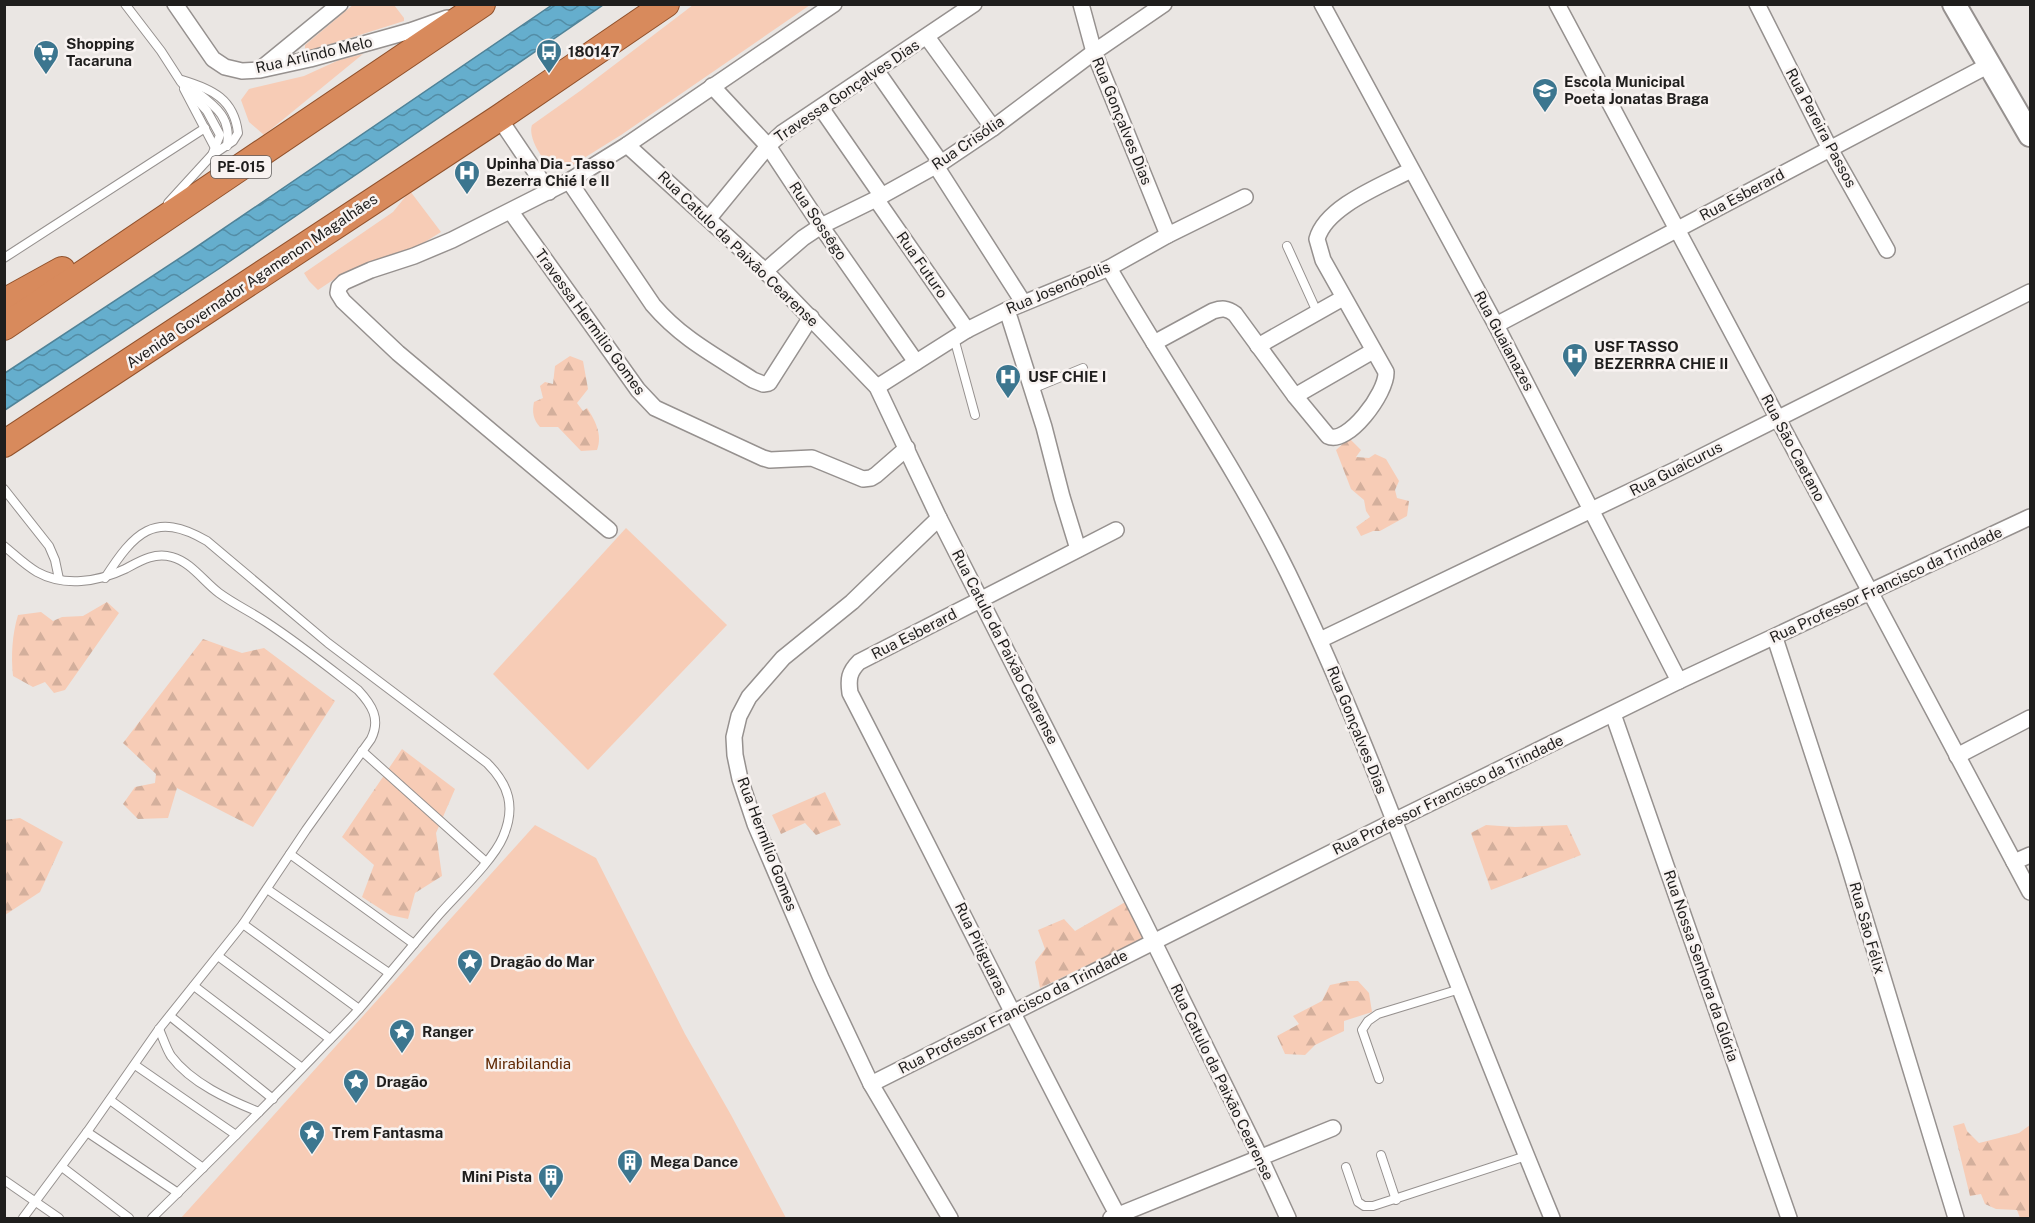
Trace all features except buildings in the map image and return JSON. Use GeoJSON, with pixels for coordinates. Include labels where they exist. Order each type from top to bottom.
{"type":"FeatureCollection","features":[{"type":"Feature","properties":{"kind":"highway","name":"Avenida Governador Agamenon Magalhães"},"geometry":{"type":"LineString","coordinates":[[4,444],[499,118],[666,4]]}},
{"type":"Feature","properties":{"kind":"highway","name":"PE-015"},"geometry":{"type":"LineString","coordinates":[[4,327],[480,6]]}},
{"type":"Feature","properties":{"kind":"highway"},"geometry":{"type":"LineString","coordinates":[[4,302],[100,248],[133,240]]}},
{"type":"Feature","properties":{"kind":"main road"},"geometry":{"type":"LineString","coordinates":[[1954,4],[2029,130]]}},
{"type":"Feature","properties":{"kind":"street","name":"Rua Arlindo Melo"},"geometry":{"type":"LineString","coordinates":[[175,4],[213,59],[225,67],[242,71],[260,70],[310,59],[410,31],[480,6]]}},
{"type":"Feature","properties":{"kind":"street"},"geometry":{"type":"LineString","coordinates":[[260,70],[340,4]]}},
{"type":"Feature","properties":{"kind":"street"},"geometry":{"type":"LineString","coordinates":[[609,530],[398,353],[343,301],[338,289],[341,284],[355,277],[433,248],[511,212],[569,181],[627,145],[834,4]]}},
{"type":"Feature","properties":{"kind":"street","name":"Travessa Gonçalves Dias"},"geometry":{"type":"LineString","coordinates":[[709,218],[768,146],[782,133],[974,4]]}},
{"type":"Feature","properties":{"kind":"street","name":"Rua Gonçalves Dias"},"geometry":{"type":"LineString","coordinates":[[1081,4],[1094,52],[1168,235]]}},
{"type":"Feature","properties":{"kind":"street","name":"Rua Crisólia"},"geometry":{"type":"LineString","coordinates":[[765,271],[803,238],[821,226],[938,165],[1164,4]]}},
{"type":"Feature","properties":{"kind":"street","name":"Rua Guaianazes"},"geometry":{"type":"LineString","coordinates":[[1322,4],[1496,324],[1679,681]]}},
{"type":"Feature","properties":{"kind":"street","name":"Rua São Caetano"},"geometry":{"type":"LineString","coordinates":[[1557,4],[1956,756],[2031,892]]}},
{"type":"Feature","properties":{"kind":"street","name":"Rua Pereira Passos"},"geometry":{"type":"LineString","coordinates":[[1757,4],[1830,149],[1887,250]]}},
{"type":"Feature","properties":{"kind":"street"},"geometry":{"type":"LineString","coordinates":[[927,37],[993,128]]}},
{"type":"Feature","properties":{"kind":"street","name":"Rua Esberard"},"geometry":{"type":"LineString","coordinates":[[1496,324],[1989,65]]}},
{"type":"Feature","properties":{"kind":"street"},"geometry":{"type":"LineString","coordinates":[[876,70],[1023,302]]}},
{"type":"Feature","properties":{"kind":"street","name":"Rua Sossêgo"},"geometry":{"type":"LineString","coordinates":[[712,86],[768,146],[916,362]]}},
{"type":"Feature","properties":{"kind":"street","name":"Rua Futuro"},"geometry":{"type":"LineString","coordinates":[[821,108],[967,330]]}},
{"type":"Feature","properties":{"kind":"street"},"geometry":{"type":"LineString","coordinates":[[499,118],[549,192]]}},
{"type":"Feature","properties":{"kind":"street","name":"Rua Catulo da Paixão Cearense"},"geometry":{"type":"LineString","coordinates":[[627,145],[765,271],[877,387],[939,518],[1154,941],[1260,1157],[1287,1218]]}},
{"type":"Feature","properties":{"kind":"street"},"geometry":{"type":"LineString","coordinates":[[1154,343],[1213,311],[1223,308],[1235,314],[1294,396],[1328,436],[1332,438],[1339,436],[1374,406],[1384,384],[1386,372],[1343,298],[1319,250],[1317,238],[1326,221],[1344,206],[1411,170]]}},
{"type":"Feature","properties":{"kind":"street"},"geometry":{"type":"LineString","coordinates":[[569,181],[653,305],[668,323],[682,335],[760,384],[769,383],[811,317]]}},
{"type":"Feature","properties":{"kind":"street","name":"Rua Josenópolis"},"geometry":{"type":"LineString","coordinates":[[877,387],[967,330],[1023,302],[1109,268],[1168,235],[1245,198]]}},
{"type":"Feature","properties":{"kind":"street","name":"Travessa Hermilio Gomes"},"geometry":{"type":"LineString","coordinates":[[511,212],[638,390],[655,408],[763,458],[812,458],[863,479],[871,478],[907,448]]}},
{"type":"Feature","properties":{"kind":"street","name":"Rua Gonçalves Dias"},"geometry":{"type":"LineString","coordinates":[[1109,268],[1239,483],[1286,570],[1320,640],[1552,1218]]}},
{"type":"Feature","properties":{"kind":"street","name":"Rua Guaicurus"},"geometry":{"type":"LineString","coordinates":[[1320,640],[1593,511],[2031,292]]}},
{"type":"Feature","properties":{"kind":"street"},"geometry":{"type":"LineString","coordinates":[[1258,345],[1343,298]]}},
{"type":"Feature","properties":{"kind":"street"},"geometry":{"type":"LineString","coordinates":[[1006,310],[1032,389],[1066,514],[1078,549]]}},
{"type":"Feature","properties":{"kind":"street"},"geometry":{"type":"LineString","coordinates":[[1294,396],[1373,351]]}},
{"type":"Feature","properties":{"kind":"street","name":"Rua Professor Francisco da Trindade"},"geometry":{"type":"LineString","coordinates":[[871,1084],[1394,821],[1679,681],[2031,517]]}},
{"type":"Feature","properties":{"kind":"street","name":"Rua Hermílio Gomes"},"geometry":{"type":"LineString","coordinates":[[939,518],[852,602],[777,665],[749,697],[739,716],[734,737],[740,779],[756,824],[821,978],[871,1084],[950,1218]]}},
{"type":"Feature","properties":{"kind":"street","name":"Rua Esberard"},"geometry":{"type":"LineString","coordinates":[[848,680],[852,670],[859,662],[1116,530]]}},
{"type":"Feature","properties":{"kind":"street","name":"Rua São Félix"},"geometry":{"type":"LineString","coordinates":[[1775,638],[1845,853],[1878,968],[1956,1218]]}},
{"type":"Feature","properties":{"kind":"street","name":"Rua Pitiguaras"},"geometry":{"type":"LineString","coordinates":[[848,680],[850,693],[970,924],[1114,1217]]}},
{"type":"Feature","properties":{"kind":"street","name":"Rua Nossa Senhora da Glória"},"geometry":{"type":"LineString","coordinates":[[1613,714],[1789,1218]]}},
{"type":"Feature","properties":{"kind":"street"},"geometry":{"type":"LineString","coordinates":[[1956,756],[2031,718]]}},
{"type":"Feature","properties":{"kind":"street"},"geometry":{"type":"LineString","coordinates":[[2014,862],[2031,855]]}},
{"type":"Feature","properties":{"kind":"street"},"geometry":{"type":"LineString","coordinates":[[1114,1217],[1334,1128]]}},
{"type":"Feature","properties":{"kind":"lane"},"geometry":{"type":"LineString","coordinates":[[125,4],[180,80],[215,148]]}},
{"type":"Feature","properties":{"kind":"lane"},"geometry":{"type":"LineString","coordinates":[[133,240],[211,156],[227,146],[238,133],[234,113],[221,97],[180,80]]}},
{"type":"Feature","properties":{"kind":"lane"},"geometry":{"type":"LineString","coordinates":[[180,80],[219,111],[228,127],[227,146]]}},
{"type":"Feature","properties":{"kind":"lane"},"geometry":{"type":"LineString","coordinates":[[180,80],[215,122],[220,135],[211,156]]}},
{"type":"Feature","properties":{"kind":"lane"},"geometry":{"type":"LineString","coordinates":[[4,258],[205,128]]}},
{"type":"Feature","properties":{"kind":"lane"},"geometry":{"type":"LineString","coordinates":[[1287,246],[1317,312]]}},
{"type":"Feature","properties":{"kind":"lane"},"geometry":{"type":"LineString","coordinates":[[954,338],[975,415]]}},
{"type":"Feature","properties":{"kind":"lane"},"geometry":{"type":"LineString","coordinates":[[1032,389],[1083,368]]}},
{"type":"Feature","properties":{"kind":"lane"},"geometry":{"type":"LineString","coordinates":[[4,489],[49,546],[59,579]]}},
{"type":"Feature","properties":{"kind":"lane"},"geometry":{"type":"LineString","coordinates":[[105,578],[124,549],[142,534],[155,527],[168,526],[190,531],[207,541],[321,638],[487,763],[499,775],[510,801],[503,837],[494,853],[359,1009],[273,1099],[152,1218]]}},
{"type":"Feature","properties":{"kind":"lane"},"geometry":{"type":"LineString","coordinates":[[4,546],[39,573],[59,579],[88,582],[105,578],[140,560],[159,555],[173,557],[190,567],[219,593],[265,621],[358,690],[369,702],[377,723],[375,731],[362,751],[243,924],[159,1029],[62,1167],[23,1218]]}},
{"type":"Feature","properties":{"kind":"lane"},"geometry":{"type":"LineString","coordinates":[[362,751],[486,862]]}},
{"type":"Feature","properties":{"kind":"lane"},"geometry":{"type":"LineString","coordinates":[[290,854],[414,944]]}},
{"type":"Feature","properties":{"kind":"lane"},"geometry":{"type":"LineString","coordinates":[[267,889],[389,973]]}},
{"type":"Feature","properties":{"kind":"lane"},"geometry":{"type":"LineString","coordinates":[[243,924],[359,1009]]}},
{"type":"Feature","properties":{"kind":"lane"},"geometry":{"type":"LineString","coordinates":[[218,956],[330,1039]]}},
{"type":"Feature","properties":{"kind":"lane"},"geometry":{"type":"LineString","coordinates":[[194,986],[302,1068]]}},
{"type":"Feature","properties":{"kind":"lane"},"geometry":{"type":"LineString","coordinates":[[1379,1079],[1362,1030],[1368,1021],[1378,1014],[1460,989]]}},
{"type":"Feature","properties":{"kind":"lane"},"geometry":{"type":"LineString","coordinates":[[170,1016],[273,1099]]}},
{"type":"Feature","properties":{"kind":"lane"},"geometry":{"type":"LineString","coordinates":[[159,1029],[171,1056],[186,1070],[223,1096],[259,1112]]}},
{"type":"Feature","properties":{"kind":"lane"},"geometry":{"type":"LineString","coordinates":[[135,1065],[236,1136]]}},
{"type":"Feature","properties":{"kind":"lane"},"geometry":{"type":"LineString","coordinates":[[110,1100],[203,1168]]}},
{"type":"Feature","properties":{"kind":"lane"},"geometry":{"type":"LineString","coordinates":[[87,1132],[178,1193]]}},
{"type":"Feature","properties":{"kind":"lane"},"geometry":{"type":"LineString","coordinates":[[1381,1155],[1396,1200]]}},
{"type":"Feature","properties":{"kind":"lane"},"geometry":{"type":"LineString","coordinates":[[1346,1167],[1358,1202],[1364,1206],[1373,1206],[1526,1156]]}},
{"type":"Feature","properties":{"kind":"lane"},"geometry":{"type":"LineString","coordinates":[[62,1167],[129,1218]]}},
{"type":"Feature","properties":{"kind":"lane"},"geometry":{"type":"LineString","coordinates":[[4,1180],[59,1218]]}},
{"type":"Feature","properties":{"kind":"green space"},"geometry":{"type":"Polygon","coordinates":[[[354,4],[394,5],[404,21],[309,51],[305,49],[305,45],[354,4]]]}},
{"type":"Feature","properties":{"kind":"green space"},"geometry":{"type":"Polygon","coordinates":[[[693,5],[810,5],[621,135],[568,168],[559,171],[554,169],[543,159],[535,144],[531,131],[532,125],[693,5]]]}},
{"type":"Feature","properties":{"kind":"green space"},"geometry":{"type":"Polygon","coordinates":[[[363,54],[264,135],[249,122],[241,100],[249,89],[304,76],[339,60],[363,54]]]}},
{"type":"Feature","properties":{"kind":"green space"},"geometry":{"type":"Polygon","coordinates":[[[410,191],[441,232],[404,255],[345,272],[318,290],[309,281],[304,273],[393,212],[410,191]]]}},
{"type":"Feature","properties":{"kind":"green space"},"geometry":{"type":"Polygon","coordinates":[[[570,356],[583,361],[588,389],[577,403],[583,411],[587,408],[595,423],[599,433],[597,450],[581,451],[558,427],[540,427],[534,415],[534,402],[543,398],[540,386],[545,382],[553,384],[555,366],[570,356]]]}},
{"type":"Feature","properties":{"kind":"green space"},"geometry":{"type":"Polygon","coordinates":[[[1349,438],[1361,450],[1356,457],[1369,458],[1375,454],[1386,459],[1399,481],[1395,490],[1397,498],[1409,501],[1407,516],[1380,531],[1361,536],[1356,527],[1370,517],[1364,500],[1351,489],[1336,450],[1349,438]]]}},
{"type":"Feature","properties":{"kind":"green space"},"geometry":{"type":"Polygon","coordinates":[[[626,528],[727,625],[588,770],[493,674],[626,528]]]}},
{"type":"Feature","properties":{"kind":"green space"},"geometry":{"type":"Polygon","coordinates":[[[107,602],[119,613],[65,690],[54,693],[45,682],[33,687],[13,676],[12,646],[18,615],[41,612],[53,621],[62,617],[83,616],[107,602]]]}},
{"type":"Feature","properties":{"kind":"green space"},"geometry":{"type":"Polygon","coordinates":[[[203,639],[242,653],[264,648],[335,701],[253,827],[177,788],[168,818],[138,819],[123,804],[135,787],[155,783],[156,774],[123,743],[203,639]]]}},
{"type":"Feature","properties":{"kind":"green space"},"geometry":{"type":"Polygon","coordinates":[[[402,749],[455,789],[436,833],[442,876],[415,893],[408,919],[390,915],[362,897],[374,865],[342,837],[402,749]]]}},
{"type":"Feature","properties":{"kind":"green space"},"geometry":{"type":"Polygon","coordinates":[[[825,792],[841,825],[816,835],[805,823],[781,834],[772,815],[825,792]]]}},
{"type":"Feature","properties":{"kind":"green space"},"geometry":{"type":"Polygon","coordinates":[[[20,818],[63,842],[40,892],[5,915],[5,820],[20,818]]]}},
{"type":"Feature","properties":{"kind":"green space","name":"Mirabilandia"},"geometry":{"type":"Polygon","coordinates":[[[535,825],[596,858],[685,1034],[786,1218],[181,1218],[535,825]]]}},
{"type":"Feature","properties":{"kind":"green space"},"geometry":{"type":"Polygon","coordinates":[[[1486,825],[1515,827],[1567,825],[1581,855],[1491,890],[1471,833],[1486,825]]]}},
{"type":"Feature","properties":{"kind":"green space"},"geometry":{"type":"Polygon","coordinates":[[[1127,901],[1143,939],[1040,988],[1035,962],[1045,949],[1038,930],[1064,919],[1075,931],[1127,901]]]}},
{"type":"Feature","properties":{"kind":"green space"},"geometry":{"type":"Polygon","coordinates":[[[1358,981],[1369,993],[1372,1012],[1344,1021],[1344,1031],[1315,1045],[1305,1055],[1285,1054],[1277,1036],[1299,1024],[1293,1016],[1322,1001],[1330,985],[1358,981]]]}},
{"type":"Feature","properties":{"kind":"green space"},"geometry":{"type":"Polygon","coordinates":[[[1964,1123],[1967,1131],[1979,1143],[2019,1133],[2030,1125],[2030,1218],[2020,1218],[2017,1210],[1996,1209],[1985,1204],[1981,1194],[1970,1196],[1953,1126],[1964,1123]]]}},
{"type":"Feature","properties":{"kind":"water"},"geometry":{"type":"Polygon","coordinates":[[[552,5],[603,5],[220,268],[5,410],[5,373],[192,250],[552,5]]]}},
{"type":"Feature","properties":{"kind":"place","name":"180147"},"geometry":{"type":"Point","coordinates":[549,75]}},
{"type":"Feature","properties":{"kind":"place","name":"Shopping Tacaruna"},"geometry":{"type":"Point","coordinates":[46,76]}},
{"type":"Feature","properties":{"kind":"place","name":"Escola Municipal Poeta Jonatas Braga"},"geometry":{"type":"Point","coordinates":[1545,114]}},
{"type":"Feature","properties":{"kind":"place","name":"Upinha Dia - Tasso Bezerra Chié I e II"},"geometry":{"type":"Point","coordinates":[467,196]}},
{"type":"Feature","properties":{"kind":"place","name":"USF TASSO BEZERRRA CHIE II"},"geometry":{"type":"Point","coordinates":[1575,379]}},
{"type":"Feature","properties":{"kind":"place","name":"USF CHIE I"},"geometry":{"type":"Point","coordinates":[1008,400]}},
{"type":"Feature","properties":{"kind":"place","name":"Dragão do Mar"},"geometry":{"type":"Point","coordinates":[470,985]}},
{"type":"Feature","properties":{"kind":"place","name":"Ranger"},"geometry":{"type":"Point","coordinates":[402,1055]}},
{"type":"Feature","properties":{"kind":"place","name":"Dragão"},"geometry":{"type":"Point","coordinates":[356,1105]}},
{"type":"Feature","properties":{"kind":"place","name":"Trem Fantasma"},"geometry":{"type":"Point","coordinates":[312,1156]}},
{"type":"Feature","properties":{"kind":"place","name":"Mega Dance"},"geometry":{"type":"Point","coordinates":[630,1185]}},
{"type":"Feature","properties":{"kind":"place","name":"Mini Pista"},"geometry":{"type":"Point","coordinates":[551,1200]}}]}
